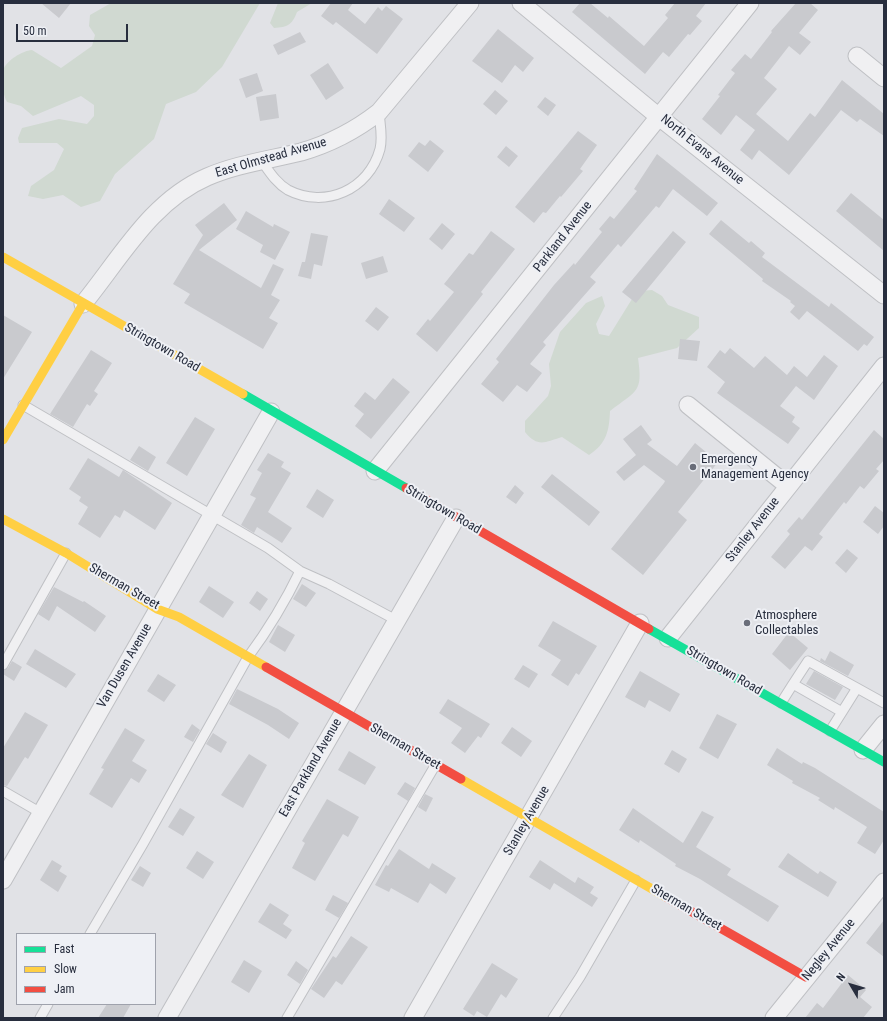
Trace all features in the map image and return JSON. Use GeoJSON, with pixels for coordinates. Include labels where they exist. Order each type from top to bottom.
{"type":"FeatureCollection","features":[{"type":"Feature","properties":{"kind":"street","name":"East Olmstead Avenue"},"geometry":{"type":"LineString","coordinates":[[3,440],[83,304],[133,237],[168,201],[206,177],[241,165],[302,151],[334,140],[364,124],[379,112],[470,3]]}},
{"type":"Feature","properties":{"kind":"street","name":"North Evans Avenue"},"geometry":{"type":"LineString","coordinates":[[521,3],[660,117],[884,295]]}},
{"type":"Feature","properties":{"kind":"street","name":"Parkland Avenue"},"geometry":{"type":"LineString","coordinates":[[375,471],[750,3]]}},
{"type":"Feature","properties":{"kind":"street"},"geometry":{"type":"LineString","coordinates":[[857,56],[884,78]]}},
{"type":"Feature","properties":{"kind":"street","name":"Stringtown Road"},"geometry":{"type":"LineString","coordinates":[[3,257],[884,762]]}},
{"type":"Feature","properties":{"kind":"street","name":"Stanley Avenue"},"geometry":{"type":"LineString","coordinates":[[668,638],[884,366]]}},
{"type":"Feature","properties":{"kind":"street"},"geometry":{"type":"LineString","coordinates":[[688,405],[788,486]]}},
{"type":"Feature","properties":{"kind":"street","name":"Van Dusen Avenue"},"geometry":{"type":"LineString","coordinates":[[3,880],[271,412]]}},
{"type":"Feature","properties":{"kind":"street","name":"East Parkland Avenue"},"geometry":{"type":"LineString","coordinates":[[167,1018],[456,518]]}},
{"type":"Feature","properties":{"kind":"street","name":"Sherman Street"},"geometry":{"type":"LineString","coordinates":[[3,519],[66,553],[157,609],[179,617],[344,711],[806,977]]}},
{"type":"Feature","properties":{"kind":"street","name":"Stanley Avenue"},"geometry":{"type":"LineString","coordinates":[[413,1018],[640,623]]}},
{"type":"Feature","properties":{"kind":"street"},"geometry":{"type":"LineString","coordinates":[[864,750],[884,724]]}},
{"type":"Feature","properties":{"kind":"street","name":"Negley Avenue"},"geometry":{"type":"LineString","coordinates":[[774,1018],[884,882]]}},
{"type":"Feature","properties":{"kind":"lane"},"geometry":{"type":"LineString","coordinates":[[261,160],[273,177],[286,189],[305,197],[313,198],[336,195],[351,189],[372,168],[380,149],[382,137],[379,112]]}},
{"type":"Feature","properties":{"kind":"lane"},"geometry":{"type":"LineString","coordinates":[[23,405],[268,548],[300,572],[329,584],[396,620]]}},
{"type":"Feature","properties":{"kind":"lane"},"geometry":{"type":"LineString","coordinates":[[3,665],[66,553]]}},
{"type":"Feature","properties":{"kind":"lane"},"geometry":{"type":"LineString","coordinates":[[91,933],[143,844],[248,657],[270,626],[300,572]]}},
{"type":"Feature","properties":{"kind":"lane"},"geometry":{"type":"LineString","coordinates":[[781,703],[808,661],[884,703]]}},
{"type":"Feature","properties":{"kind":"lane"},"geometry":{"type":"LineString","coordinates":[[793,684],[842,712]]}},
{"type":"Feature","properties":{"kind":"lane"},"geometry":{"type":"LineString","coordinates":[[830,731],[857,688]]}},
{"type":"Feature","properties":{"kind":"lane"},"geometry":{"type":"LineString","coordinates":[[287,1018],[436,764]]}},
{"type":"Feature","properties":{"kind":"lane"},"geometry":{"type":"LineString","coordinates":[[3,791],[41,813]]}},
{"type":"Feature","properties":{"kind":"lane"},"geometry":{"type":"LineString","coordinates":[[553,1018],[580,977],[636,880]]}},
{"type":"Feature","properties":{"kind":"lane"},"geometry":{"type":"LineString","coordinates":[[40,1018],[47,1005]]}},
{"type":"Feature","properties":{"kind":"shaded area"},"geometry":{"type":"Polygon","coordinates":[[[111,3],[260,3],[222,67],[196,92],[166,104],[154,139],[115,174],[100,201],[81,207],[63,195],[43,199],[28,196],[31,186],[54,170],[64,149],[57,143],[19,143],[18,138],[22,128],[59,119],[87,124],[94,116],[94,105],[81,96],[33,116],[21,106],[7,102],[2,86],[3,70],[5,66],[15,57],[32,50],[61,68],[92,46],[95,35],[89,26],[90,15],[111,3]]]}},
{"type":"Feature","properties":{"kind":"shaded area"},"geometry":{"type":"Polygon","coordinates":[[[278,3],[312,3],[297,12],[291,23],[283,27],[274,28],[270,23],[278,3]]]}},
{"type":"Feature","properties":{"kind":"shaded area"},"geometry":{"type":"Polygon","coordinates":[[[652,290],[662,296],[668,305],[699,317],[699,328],[677,348],[638,358],[640,378],[636,390],[610,411],[609,425],[606,436],[600,446],[589,455],[562,437],[546,442],[538,442],[530,437],[525,432],[525,421],[548,396],[551,386],[549,364],[560,332],[586,303],[602,296],[605,306],[596,324],[599,334],[609,336],[632,299],[641,291],[652,290]]]}},
{"type":"Feature","properties":{"kind":"building"},"geometry":{"type":"Polygon","coordinates":[[[41,3],[71,3],[59,18],[41,3]]]}},
{"type":"Feature","properties":{"kind":"building"},"geometry":{"type":"Polygon","coordinates":[[[331,3],[353,3],[348,10],[365,24],[378,7],[382,11],[386,6],[403,19],[377,54],[336,22],[333,25],[321,16],[331,3]]]}},
{"type":"Feature","properties":{"kind":"building"},"geometry":{"type":"Polygon","coordinates":[[[580,3],[590,3],[608,18],[609,16],[644,46],[668,18],[665,15],[675,3],[706,3],[696,16],[702,21],[690,35],[688,34],[669,57],[663,52],[645,74],[572,12],[580,3]]]}},
{"type":"Feature","properties":{"kind":"building"},"geometry":{"type":"Polygon","coordinates":[[[796,3],[810,3],[818,10],[799,33],[811,42],[800,55],[789,46],[764,78],[777,89],[756,114],[788,141],[810,113],[815,117],[842,80],[884,114],[884,136],[860,119],[857,122],[841,110],[789,175],[759,150],[752,160],[740,150],[755,130],[736,115],[721,135],[702,119],[720,96],[718,95],[735,73],[731,70],[745,54],[751,59],[772,32],[771,31],[796,3]]]}},
{"type":"Feature","properties":{"kind":"building"},"geometry":{"type":"Polygon","coordinates":[[[498,29],[534,58],[523,72],[515,65],[502,83],[472,61],[498,29]]]}},
{"type":"Feature","properties":{"kind":"building"},"geometry":{"type":"Polygon","coordinates":[[[300,32],[306,42],[278,55],[273,45],[300,32]]]}},
{"type":"Feature","properties":{"kind":"building"},"geometry":{"type":"Polygon","coordinates":[[[328,63],[344,88],[326,100],[310,75],[328,63]]]}},
{"type":"Feature","properties":{"kind":"building"},"geometry":{"type":"Polygon","coordinates":[[[257,73],[263,91],[246,98],[239,79],[257,73]]]}},
{"type":"Feature","properties":{"kind":"building"},"geometry":{"type":"Polygon","coordinates":[[[495,90],[508,101],[496,115],[483,104],[495,90]]]}},
{"type":"Feature","properties":{"kind":"building"},"geometry":{"type":"Polygon","coordinates":[[[276,94],[279,118],[260,121],[256,97],[276,94]]]}},
{"type":"Feature","properties":{"kind":"building"},"geometry":{"type":"Polygon","coordinates":[[[545,97],[556,105],[548,116],[537,107],[545,97]]]}},
{"type":"Feature","properties":{"kind":"building"},"geometry":{"type":"Polygon","coordinates":[[[578,131],[597,145],[580,169],[583,171],[546,213],[543,212],[534,223],[515,207],[578,131]]]}},
{"type":"Feature","properties":{"kind":"building"},"geometry":{"type":"Polygon","coordinates":[[[430,140],[444,151],[428,172],[408,156],[419,142],[425,146],[430,140]]]}},
{"type":"Feature","properties":{"kind":"building"},"geometry":{"type":"Polygon","coordinates":[[[506,146],[518,156],[509,167],[497,157],[506,146]]]}},
{"type":"Feature","properties":{"kind":"building"},"geometry":{"type":"Polygon","coordinates":[[[657,154],[718,203],[707,216],[673,189],[659,208],[656,206],[621,247],[618,244],[590,277],[596,282],[543,342],[546,345],[530,364],[542,373],[527,392],[517,385],[503,402],[481,384],[499,362],[496,359],[554,285],[574,263],[575,265],[602,232],[599,229],[610,216],[614,219],[637,191],[634,189],[657,154]]]}},
{"type":"Feature","properties":{"kind":"building"},"geometry":{"type":"Polygon","coordinates":[[[851,193],[884,220],[884,251],[836,211],[851,193]]]}},
{"type":"Feature","properties":{"kind":"building"},"geometry":{"type":"Polygon","coordinates":[[[389,199],[415,218],[404,232],[379,214],[389,199]]]}},
{"type":"Feature","properties":{"kind":"building"},"geometry":{"type":"Polygon","coordinates":[[[224,203],[237,220],[199,250],[261,288],[273,264],[284,269],[271,295],[280,300],[269,318],[278,323],[263,349],[184,303],[190,294],[173,284],[203,235],[195,225],[224,203]]]}},
{"type":"Feature","properties":{"kind":"building"},"geometry":{"type":"Polygon","coordinates":[[[246,211],[273,227],[274,224],[290,232],[275,260],[260,252],[263,245],[236,229],[246,211]]]}},
{"type":"Feature","properties":{"kind":"building"},"geometry":{"type":"Polygon","coordinates":[[[721,220],[749,243],[751,241],[765,253],[762,257],[829,307],[831,303],[874,337],[867,346],[864,344],[858,351],[807,311],[799,320],[790,312],[795,306],[790,302],[791,301],[762,281],[763,279],[709,234],[721,220]]]}},
{"type":"Feature","properties":{"kind":"building"},"geometry":{"type":"Polygon","coordinates":[[[442,223],[455,234],[442,250],[429,239],[442,223]]]}},
{"type":"Feature","properties":{"kind":"building"},"geometry":{"type":"Polygon","coordinates":[[[491,231],[515,249],[481,292],[483,294],[437,352],[416,334],[428,319],[430,321],[454,292],[444,284],[469,253],[473,255],[491,231]]]}},
{"type":"Feature","properties":{"kind":"building"},"geometry":{"type":"Polygon","coordinates":[[[673,231],[686,242],[636,303],[622,292],[673,231]]]}},
{"type":"Feature","properties":{"kind":"building"},"geometry":{"type":"Polygon","coordinates":[[[311,233],[328,236],[322,266],[314,264],[311,279],[298,276],[302,262],[305,262],[311,233]]]}},
{"type":"Feature","properties":{"kind":"building"},"geometry":{"type":"Polygon","coordinates":[[[383,256],[388,272],[366,279],[361,263],[383,256]]]}},
{"type":"Feature","properties":{"kind":"building"},"geometry":{"type":"Polygon","coordinates":[[[376,307],[389,317],[378,331],[365,321],[376,307]]]}},
{"type":"Feature","properties":{"kind":"building"},"geometry":{"type":"Polygon","coordinates":[[[3,315],[32,332],[3,379],[3,315]]]}},
{"type":"Feature","properties":{"kind":"building"},"geometry":{"type":"Polygon","coordinates":[[[680,339],[700,341],[697,361],[678,359],[680,339]]]}},
{"type":"Feature","properties":{"kind":"building"},"geometry":{"type":"Polygon","coordinates":[[[730,348],[754,368],[765,356],[787,375],[794,366],[807,377],[824,355],[838,366],[814,400],[796,386],[780,406],[795,417],[792,422],[800,428],[788,444],[717,393],[725,382],[707,367],[720,350],[725,354],[730,348]]]}},
{"type":"Feature","properties":{"kind":"building"},"geometry":{"type":"Polygon","coordinates":[[[91,350],[112,363],[94,391],[98,394],[90,406],[87,404],[73,427],[50,414],[91,350]]]}},
{"type":"Feature","properties":{"kind":"building"},"geometry":{"type":"Polygon","coordinates":[[[393,378],[410,392],[371,439],[355,426],[364,414],[354,406],[365,392],[375,400],[393,378]]]}},
{"type":"Feature","properties":{"kind":"building"},"geometry":{"type":"Polygon","coordinates":[[[195,417],[215,429],[187,476],[166,463],[195,417]]]}},
{"type":"Feature","properties":{"kind":"building"},"geometry":{"type":"Polygon","coordinates":[[[641,425],[652,440],[647,444],[677,466],[695,443],[718,462],[678,512],[687,520],[643,575],[611,549],[665,481],[644,465],[624,481],[616,472],[636,455],[623,439],[641,425]]]}},
{"type":"Feature","properties":{"kind":"building"},"geometry":{"type":"Polygon","coordinates":[[[874,430],[884,439],[884,460],[876,469],[879,471],[864,489],[860,486],[846,504],[844,502],[819,534],[823,537],[812,551],[805,546],[785,569],[771,557],[790,534],[787,531],[799,517],[802,520],[874,430]]]}},
{"type":"Feature","properties":{"kind":"building"},"geometry":{"type":"Polygon","coordinates":[[[139,446],[156,457],[148,471],[130,460],[139,446]]]}},
{"type":"Feature","properties":{"kind":"building"},"geometry":{"type":"Polygon","coordinates":[[[268,453],[284,462],[281,467],[291,473],[268,512],[292,528],[282,543],[257,527],[254,533],[241,525],[256,498],[250,495],[262,473],[257,470],[268,453]]]}},
{"type":"Feature","properties":{"kind":"building"},"geometry":{"type":"Polygon","coordinates":[[[88,458],[119,477],[123,470],[172,503],[155,530],[124,510],[120,518],[115,515],[100,538],[78,524],[88,507],[79,501],[81,497],[69,489],[88,458]]]}},
{"type":"Feature","properties":{"kind":"building"},"geometry":{"type":"Polygon","coordinates":[[[552,474],[600,512],[589,526],[541,487],[552,474]]]}},
{"type":"Feature","properties":{"kind":"building"},"geometry":{"type":"Polygon","coordinates":[[[515,485],[524,493],[516,504],[506,497],[515,485]]]}},
{"type":"Feature","properties":{"kind":"building"},"geometry":{"type":"Polygon","coordinates":[[[317,489],[334,500],[323,518],[306,507],[317,489]]]}},
{"type":"Feature","properties":{"kind":"building"},"geometry":{"type":"Polygon","coordinates":[[[875,506],[884,513],[884,526],[878,534],[863,522],[875,506]]]}},
{"type":"Feature","properties":{"kind":"building"},"geometry":{"type":"Polygon","coordinates":[[[847,549],[858,558],[846,573],[835,563],[847,549]]]}},
{"type":"Feature","properties":{"kind":"building"},"geometry":{"type":"Polygon","coordinates":[[[302,584],[316,593],[306,607],[293,599],[302,584]]]}},
{"type":"Feature","properties":{"kind":"building"},"geometry":{"type":"Polygon","coordinates":[[[209,586],[234,602],[223,618],[199,602],[209,586]]]}},
{"type":"Feature","properties":{"kind":"building"},"geometry":{"type":"Polygon","coordinates":[[[54,587],[83,602],[84,601],[106,616],[95,632],[57,606],[49,621],[38,614],[54,587]]]}},
{"type":"Feature","properties":{"kind":"building"},"geometry":{"type":"Polygon","coordinates":[[[257,591],[268,599],[260,611],[249,603],[257,591]]]}},
{"type":"Feature","properties":{"kind":"building"},"geometry":{"type":"Polygon","coordinates":[[[553,621],[597,646],[579,675],[576,673],[568,686],[551,675],[561,660],[538,646],[553,621]]]}},
{"type":"Feature","properties":{"kind":"building"},"geometry":{"type":"Polygon","coordinates":[[[278,625],[295,635],[285,652],[269,642],[278,625]]]}},
{"type":"Feature","properties":{"kind":"building"},"geometry":{"type":"Polygon","coordinates":[[[789,632],[808,648],[790,670],[772,654],[789,632]]]}},
{"type":"Feature","properties":{"kind":"building"},"geometry":{"type":"Polygon","coordinates":[[[35,649],[76,674],[66,688],[26,664],[35,649]]]}},
{"type":"Feature","properties":{"kind":"building"},"geometry":{"type":"Polygon","coordinates":[[[830,651],[854,665],[848,676],[820,661],[821,658],[825,661],[830,651]]]}},
{"type":"Feature","properties":{"kind":"building"},"geometry":{"type":"Polygon","coordinates":[[[12,661],[22,667],[14,681],[3,674],[3,671],[8,668],[12,661]]]}},
{"type":"Feature","properties":{"kind":"building"},"geometry":{"type":"Polygon","coordinates":[[[523,665],[538,674],[529,688],[514,679],[523,665]]]}},
{"type":"Feature","properties":{"kind":"building"},"geometry":{"type":"Polygon","coordinates":[[[640,671],[680,694],[670,712],[649,700],[645,708],[625,697],[640,671]]]}},
{"type":"Feature","properties":{"kind":"building"},"geometry":{"type":"Polygon","coordinates":[[[814,671],[843,687],[835,700],[806,684],[814,671]]]}},
{"type":"Feature","properties":{"kind":"building"},"geometry":{"type":"Polygon","coordinates":[[[158,674],[176,685],[164,702],[147,691],[158,674]]]}},
{"type":"Feature","properties":{"kind":"building"},"geometry":{"type":"Polygon","coordinates":[[[237,689],[278,709],[299,723],[289,739],[268,725],[229,704],[237,689]]]}},
{"type":"Feature","properties":{"kind":"building"},"geometry":{"type":"Polygon","coordinates":[[[448,699],[490,724],[481,738],[478,736],[465,753],[451,743],[462,728],[439,713],[448,699]]]}},
{"type":"Feature","properties":{"kind":"building"},"geometry":{"type":"Polygon","coordinates":[[[25,712],[48,725],[28,759],[25,757],[7,786],[3,785],[3,748],[25,712]]]}},
{"type":"Feature","properties":{"kind":"building"},"geometry":{"type":"Polygon","coordinates":[[[717,714],[737,724],[718,759],[699,748],[717,714]]]}},
{"type":"Feature","properties":{"kind":"building"},"geometry":{"type":"Polygon","coordinates":[[[192,724],[200,730],[193,742],[184,737],[192,724]]]}},
{"type":"Feature","properties":{"kind":"building"},"geometry":{"type":"Polygon","coordinates":[[[512,727],[532,741],[521,757],[501,743],[512,727]]]}},
{"type":"Feature","properties":{"kind":"building"},"geometry":{"type":"Polygon","coordinates":[[[125,728],[145,740],[132,761],[147,770],[139,783],[131,778],[112,808],[89,794],[104,769],[101,768],[125,728]]]}},
{"type":"Feature","properties":{"kind":"building"},"geometry":{"type":"Polygon","coordinates":[[[213,733],[227,742],[221,753],[206,744],[213,733]]]}},
{"type":"Feature","properties":{"kind":"building"},"geometry":{"type":"Polygon","coordinates":[[[777,748],[802,764],[803,762],[815,768],[884,812],[884,840],[875,854],[857,843],[867,827],[835,807],[834,810],[818,800],[820,798],[792,783],[793,781],[767,765],[777,748]]]}},
{"type":"Feature","properties":{"kind":"building"},"geometry":{"type":"Polygon","coordinates":[[[672,750],[687,759],[679,773],[664,764],[672,750]]]}},
{"type":"Feature","properties":{"kind":"building"},"geometry":{"type":"Polygon","coordinates":[[[349,751],[376,767],[365,785],[338,770],[349,751]]]}},
{"type":"Feature","properties":{"kind":"building"},"geometry":{"type":"Polygon","coordinates":[[[249,754],[267,765],[243,808],[221,795],[249,754]]]}},
{"type":"Feature","properties":{"kind":"building"},"geometry":{"type":"Polygon","coordinates":[[[405,782],[415,788],[408,801],[397,794],[405,782]]]}},
{"type":"Feature","properties":{"kind":"building"},"geometry":{"type":"Polygon","coordinates":[[[425,794],[433,798],[426,812],[418,807],[425,794]]]}},
{"type":"Feature","properties":{"kind":"building"},"geometry":{"type":"Polygon","coordinates":[[[327,799],[359,817],[348,837],[343,834],[315,881],[292,868],[305,843],[302,841],[327,799]]]}},
{"type":"Feature","properties":{"kind":"building"},"geometry":{"type":"Polygon","coordinates":[[[180,808],[195,817],[183,836],[168,827],[180,808]]]}},
{"type":"Feature","properties":{"kind":"building"},"geometry":{"type":"Polygon","coordinates":[[[633,808],[683,843],[702,811],[714,817],[696,847],[731,869],[727,875],[779,906],[768,922],[700,879],[675,866],[676,864],[640,840],[639,843],[619,830],[633,808]]]}},
{"type":"Feature","properties":{"kind":"building"},"geometry":{"type":"Polygon","coordinates":[[[399,849],[429,869],[432,863],[456,878],[446,894],[430,883],[418,903],[391,888],[389,892],[375,885],[386,865],[388,866],[399,849]]]}},
{"type":"Feature","properties":{"kind":"building"},"geometry":{"type":"Polygon","coordinates":[[[197,851],[214,862],[203,879],[186,868],[197,851]]]}},
{"type":"Feature","properties":{"kind":"building"},"geometry":{"type":"Polygon","coordinates":[[[788,853],[818,874],[820,871],[837,882],[828,897],[778,867],[788,853]]]}},
{"type":"Feature","properties":{"kind":"building"},"geometry":{"type":"Polygon","coordinates":[[[52,860],[62,866],[59,871],[67,876],[58,892],[40,880],[52,860]]]}},
{"type":"Feature","properties":{"kind":"building"},"geometry":{"type":"Polygon","coordinates":[[[540,860],[575,883],[578,877],[594,887],[590,893],[598,898],[592,907],[554,883],[550,890],[529,877],[540,860]]]}},
{"type":"Feature","properties":{"kind":"building"},"geometry":{"type":"Polygon","coordinates":[[[140,866],[151,873],[143,887],[131,880],[140,866]]]}},
{"type":"Feature","properties":{"kind":"building"},"geometry":{"type":"Polygon","coordinates":[[[333,895],[348,903],[339,918],[325,910],[333,895]]]}},
{"type":"Feature","properties":{"kind":"building"},"geometry":{"type":"Polygon","coordinates":[[[270,903],[289,915],[283,924],[292,930],[286,939],[258,922],[270,903]]]}},
{"type":"Feature","properties":{"kind":"building"},"geometry":{"type":"Polygon","coordinates":[[[884,920],[884,957],[866,943],[884,920]]]}},
{"type":"Feature","properties":{"kind":"building"},"geometry":{"type":"Polygon","coordinates":[[[351,936],[368,947],[342,985],[336,981],[324,998],[311,989],[333,956],[336,958],[351,936]]]}},
{"type":"Feature","properties":{"kind":"building"},"geometry":{"type":"Polygon","coordinates":[[[244,960],[262,971],[249,993],[231,982],[244,960]]]}},
{"type":"Feature","properties":{"kind":"building"},"geometry":{"type":"Polygon","coordinates":[[[296,961],[308,970],[300,984],[287,975],[296,961]]]}},
{"type":"Feature","properties":{"kind":"building"},"geometry":{"type":"Polygon","coordinates":[[[492,963],[518,979],[506,998],[501,994],[487,1017],[477,1011],[474,1016],[463,1009],[492,963]]]}},
{"type":"Feature","properties":{"kind":"building"},"geometry":{"type":"Polygon","coordinates":[[[848,975],[866,990],[860,997],[872,1007],[863,1018],[805,1018],[817,1003],[823,1008],[848,975]]]}},
{"type":"Feature","properties":{"kind":"building"},"geometry":{"type":"Polygon","coordinates":[[[106,1005],[130,1005],[123,1018],[98,1018],[106,1005]]]}},
{"type":"Feature","properties":{"kind":"traffic: fast"},"geometry":{"type":"LineString","coordinates":[[243,394],[406,488]]}},
{"type":"Feature","properties":{"kind":"traffic: fast"},"geometry":{"type":"LineString","coordinates":[[649,629],[884,762]]}},
{"type":"Feature","properties":{"kind":"traffic: slow"},"geometry":{"type":"LineString","coordinates":[[3,257],[243,394]]}},
{"type":"Feature","properties":{"kind":"traffic: slow"},"geometry":{"type":"LineString","coordinates":[[3,440],[83,304]]}},
{"type":"Feature","properties":{"kind":"traffic: slow"},"geometry":{"type":"LineString","coordinates":[[3,519],[66,553],[157,609],[179,617],[266,667]]}},
{"type":"Feature","properties":{"kind":"traffic: slow"},"geometry":{"type":"LineString","coordinates":[[461,779],[666,897]]}},
{"type":"Feature","properties":{"kind":"traffic: jam"},"geometry":{"type":"LineString","coordinates":[[406,488],[649,629]]}},
{"type":"Feature","properties":{"kind":"traffic: jam"},"geometry":{"type":"LineString","coordinates":[[266,667],[461,779]]}},
{"type":"Feature","properties":{"kind":"traffic: jam"},"geometry":{"type":"LineString","coordinates":[[666,897],[806,977]]}},
{"type":"Feature","properties":{"kind":"place","name":"Emergency Management Agency"},"geometry":{"type":"Point","coordinates":[693,467]}},
{"type":"Feature","properties":{"kind":"place","name":"Atmosphere Collectables"},"geometry":{"type":"Point","coordinates":[747,623]}}]}
